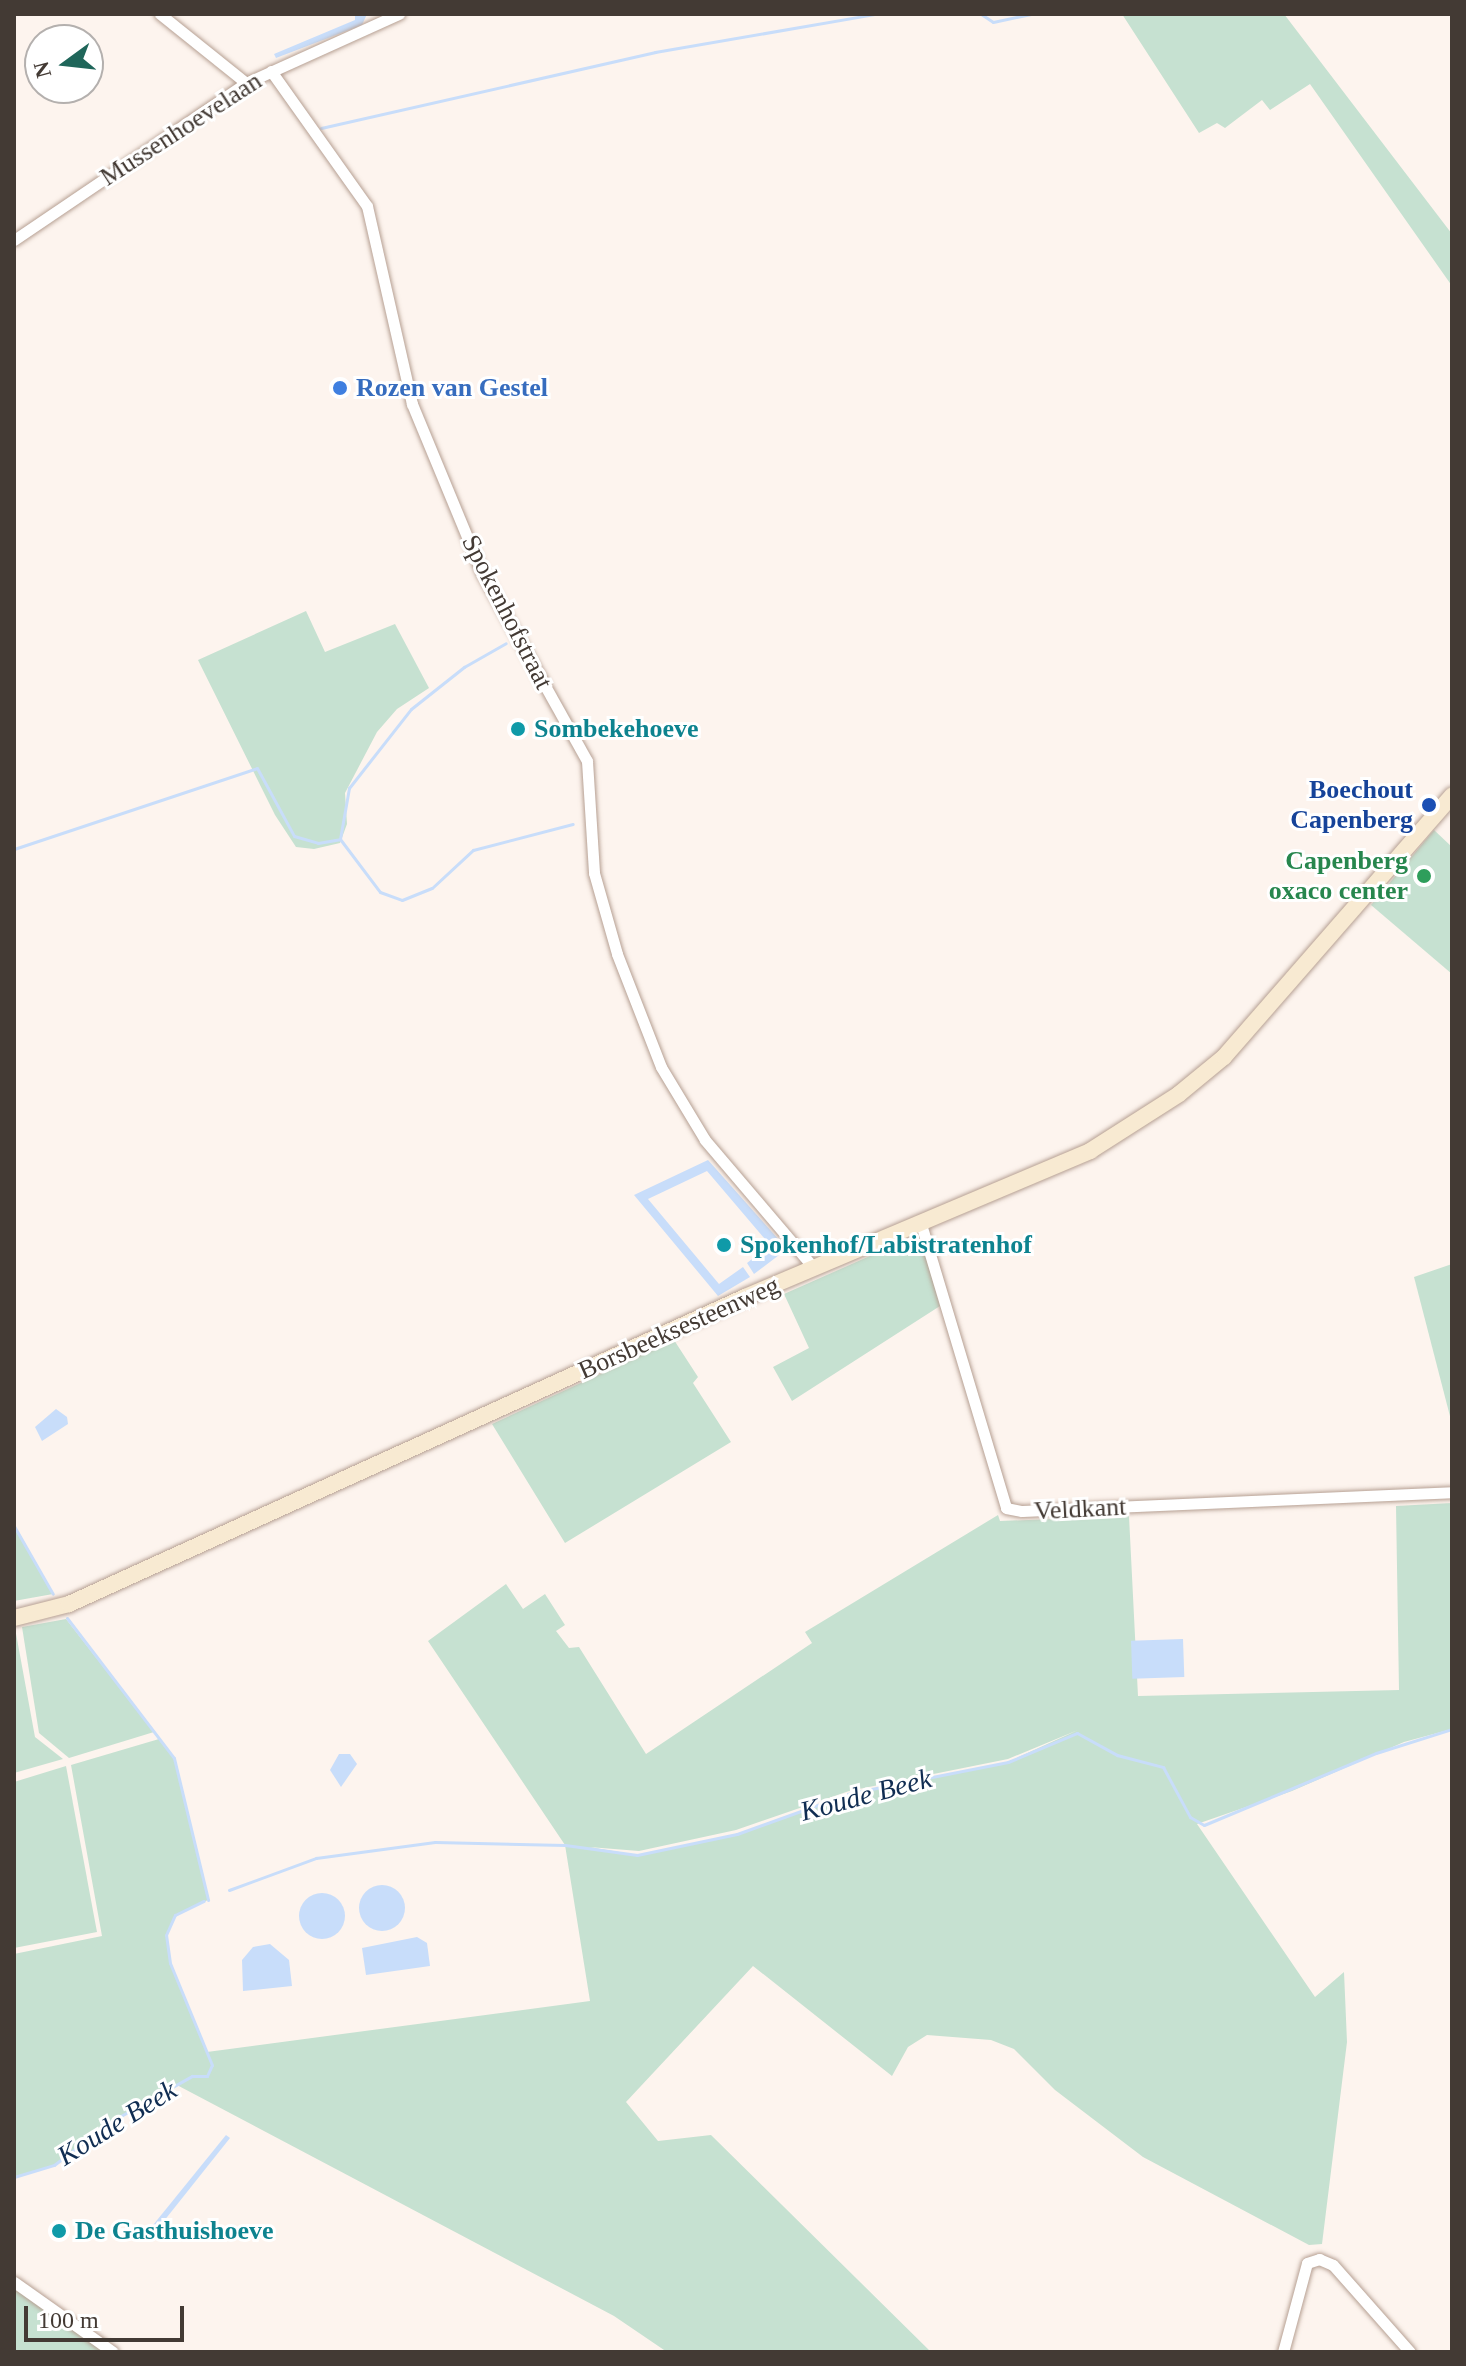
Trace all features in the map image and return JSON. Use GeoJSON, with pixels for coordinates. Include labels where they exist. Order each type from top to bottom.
{"type":"FeatureCollection","features":[{"type":"Feature","properties":{"kind":"street"},"geometry":{"type":"LineString","coordinates":[[160,14],[246,83]]}},
{"type":"Feature","properties":{"kind":"street","name":"Mussenhoevelaan"},"geometry":{"type":"LineString","coordinates":[[14,240],[246,83],[399,14]]}},
{"type":"Feature","properties":{"kind":"street","name":"Spokenhofstraat"},"geometry":{"type":"LineString","coordinates":[[271,71],[367,206],[403,374],[424,433],[482,573],[587,761],[594,873],[617,954],[661,1067],[705,1140],[814,1268]]}},
{"type":"Feature","properties":{"kind":"street","name":"Borsbeeksesteenweg"},"geometry":{"type":"LineString","coordinates":[[14,1618],[69,1604],[814,1268],[1090,1151],[1179,1094],[1224,1057],[1295,982],[1452,796]]}},
{"type":"Feature","properties":{"kind":"street","name":"Veldkant"},"geometry":{"type":"LineString","coordinates":[[921,1224],[1006,1508],[1022,1511],[1452,1492]]}},
{"type":"Feature","properties":{"kind":"street"},"geometry":{"type":"LineString","coordinates":[[1283,2352],[1307,2263],[1319,2259],[1333,2265],[1410,2352]]}},
{"type":"Feature","properties":{"kind":"street"},"geometry":{"type":"LineString","coordinates":[[15,2282],[113,2352]]}},
{"type":"Feature","properties":{"kind":"green space"},"geometry":{"type":"Polygon","coordinates":[[[1122,14],[1284,14],[1452,234],[1452,286],[1310,84],[1270,110],[1262,100],[1225,128],[1217,123],[1199,133],[1122,14]]]}},
{"type":"Feature","properties":{"kind":"green space"},"geometry":{"type":"Polygon","coordinates":[[[306,611],[325,652],[395,624],[429,688],[397,709],[377,732],[345,793],[347,824],[340,843],[314,849],[296,847],[275,815],[198,660],[306,611]]]}},
{"type":"Feature","properties":{"kind":"green space","name":"Capenberg oxaco center"},"geometry":{"type":"Polygon","coordinates":[[[1434,830],[1452,847],[1452,974],[1371,905],[1434,830]]]}},
{"type":"Feature","properties":{"kind":"green space"},"geometry":{"type":"Polygon","coordinates":[[[915,1236],[921,1240],[940,1306],[792,1401],[773,1367],[809,1348],[784,1294],[915,1236]]]}},
{"type":"Feature","properties":{"kind":"green space"},"geometry":{"type":"Polygon","coordinates":[[[1452,1264],[1452,1424],[1414,1277],[1452,1264]]]}},
{"type":"Feature","properties":{"kind":"green space"},"geometry":{"type":"Polygon","coordinates":[[[674,1340],[698,1377],[693,1383],[731,1442],[565,1543],[492,1424],[674,1340]]]}},
{"type":"Feature","properties":{"kind":"green space"},"geometry":{"type":"Polygon","coordinates":[[[1452,1503],[1452,1729],[1404,1742],[1292,1791],[1197,1824],[1315,1997],[1344,1972],[1347,2042],[1322,2244],[1309,2245],[1143,2157],[1055,2090],[1014,2049],[991,2040],[927,2035],[908,2047],[892,2076],[753,1966],[626,2102],[658,2141],[711,2135],[931,2352],[667,2352],[614,2316],[175,2084],[112,2121],[54,2165],[14,2177],[14,1954],[102,1936],[71,1765],[159,1739],[174,1758],[208,1900],[175,1915],[166,1935],[170,1963],[207,2052],[590,2001],[565,1845],[428,1641],[506,1584],[523,1609],[545,1594],[565,1625],[556,1631],[569,1648],[579,1647],[646,1754],[812,1643],[805,1632],[998,1515],[1000,1521],[1129,1516],[1138,1696],[1399,1690],[1396,1506],[1452,1503]],[[1078,1730],[1008,1759],[849,1791],[736,1830],[639,1851],[589,1847],[637,1855],[737,1834],[851,1793],[1008,1762],[1078,1730]]]}},
{"type":"Feature","properties":{"kind":"green space"},"geometry":{"type":"Polygon","coordinates":[[[14,1526],[21,1536],[53,1594],[14,1601],[14,1526]]]}},
{"type":"Feature","properties":{"kind":"green space"},"geometry":{"type":"Polygon","coordinates":[[[66,1619],[154,1732],[69,1758],[39,1733],[22,1627],[66,1619]]]}},
{"type":"Feature","properties":{"kind":"green space"},"geometry":{"type":"Polygon","coordinates":[[[15,1628],[35,1737],[63,1759],[14,1773],[15,1628]]]}},
{"type":"Feature","properties":{"kind":"green space"},"geometry":{"type":"Polygon","coordinates":[[[66,1766],[97,1932],[14,1948],[14,1782],[66,1766]]]}},
{"type":"Feature","properties":{"kind":"green space"},"geometry":{"type":"Polygon","coordinates":[[[14,2288],[108,2352],[14,2352],[14,2288]]]}},
{"type":"Feature","properties":{"kind":"water"},"geometry":{"type":"Polygon","coordinates":[[[355,14],[367,14],[362,25],[276,58],[274,54],[355,20],[355,14]]]}},
{"type":"Feature","properties":{"kind":"water"},"geometry":{"type":"Polygon","coordinates":[[[708,1160],[787,1249],[754,1274],[747,1263],[770,1245],[707,1171],[648,1199],[719,1284],[743,1267],[750,1277],[718,1296],[634,1195],[708,1160]]]}},
{"type":"Feature","properties":{"kind":"water"},"geometry":{"type":"Polygon","coordinates":[[[56,1409],[67,1417],[68,1424],[42,1441],[35,1427],[56,1409]]]}},
{"type":"Feature","properties":{"kind":"water"},"geometry":{"type":"Polygon","coordinates":[[[1183,1639],[1184,1677],[1132,1679],[1131,1641],[1183,1639]]]}},
{"type":"Feature","properties":{"kind":"water"},"geometry":{"type":"Polygon","coordinates":[[[339,1754],[350,1754],[357,1764],[341,1787],[330,1770],[339,1754]]]}},
{"type":"Feature","properties":{"kind":"water"},"geometry":{"type":"Polygon","coordinates":[[[382,1885],[398,1892],[405,1908],[398,1924],[382,1931],[366,1924],[359,1908],[366,1892],[382,1885]]]}},
{"type":"Feature","properties":{"kind":"water"},"geometry":{"type":"Polygon","coordinates":[[[322,1893],[338,1900],[345,1916],[338,1932],[322,1939],[306,1932],[299,1916],[306,1900],[322,1893]]]}},
{"type":"Feature","properties":{"kind":"water"},"geometry":{"type":"Polygon","coordinates":[[[417,1937],[427,1943],[430,1966],[366,1975],[362,1948],[417,1937]]]}},
{"type":"Feature","properties":{"kind":"water"},"geometry":{"type":"Polygon","coordinates":[[[270,1944],[289,1960],[292,1986],[243,1991],[242,1960],[253,1947],[270,1944]]]}},
{"type":"Feature","properties":{"kind":"water"},"geometry":{"type":"Polygon","coordinates":[[[226,2135],[230,2138],[152,2236],[145,2235],[226,2135]]]}},
{"type":"Feature","properties":{"kind":"waterway"},"geometry":{"type":"LineString","coordinates":[[321,128],[655,52],[876,14]]}},
{"type":"Feature","properties":{"kind":"waterway"},"geometry":{"type":"LineString","coordinates":[[981,14],[993,22],[1032,14]]}},
{"type":"Feature","properties":{"kind":"waterway"},"geometry":{"type":"LineString","coordinates":[[340,839],[349,788],[411,709],[464,667],[506,643]]}},
{"type":"Feature","properties":{"kind":"waterway"},"geometry":{"type":"LineString","coordinates":[[14,849],[257,768],[294,836],[318,843],[340,839]]}},
{"type":"Feature","properties":{"kind":"waterway"},"geometry":{"type":"LineString","coordinates":[[340,839],[380,892],[402,900],[432,888],[473,850],[573,824]]}},
{"type":"Feature","properties":{"kind":"waterway"},"geometry":{"type":"LineString","coordinates":[[14,1526],[53,1594]]}},
{"type":"Feature","properties":{"kind":"waterway"},"geometry":{"type":"LineString","coordinates":[[67,1618],[174,1758],[208,1900]]}},
{"type":"Feature","properties":{"kind":"waterway","name":"Koude Beek"},"geometry":{"type":"LineString","coordinates":[[229,1890],[316,1858],[435,1842],[565,1845],[637,1855],[737,1834],[851,1793],[1008,1762],[1077,1733],[1117,1755],[1163,1767],[1190,1817],[1204,1825],[1376,1753],[1452,1729]]}},
{"type":"Feature","properties":{"kind":"waterway","name":"Koude Beek"},"geometry":{"type":"LineString","coordinates":[[14,2177],[54,2165],[112,2121],[192,2076],[207,2076],[212,2065],[170,1963],[166,1935],[175,1915],[204,1901]]}},
{"type":"Feature","properties":{"kind":"place","name":"Rozen van Gestel"},"geometry":{"type":"Point","coordinates":[340,388]}},
{"type":"Feature","properties":{"kind":"place","name":"Sombekehoeve"},"geometry":{"type":"Point","coordinates":[518,729]}},
{"type":"Feature","properties":{"kind":"place","name":"Boechout Capenberg"},"geometry":{"type":"Point","coordinates":[1429,805]}},
{"type":"Feature","properties":{"kind":"place","name":"Capenberg oxaco center"},"geometry":{"type":"Point","coordinates":[1424,876]}},
{"type":"Feature","properties":{"kind":"place","name":"Spokenhof/Labistratenhof"},"geometry":{"type":"Point","coordinates":[724,1245]}},
{"type":"Feature","properties":{"kind":"place","name":"De Gasthuishoeve"},"geometry":{"type":"Point","coordinates":[59,2231]}}]}
